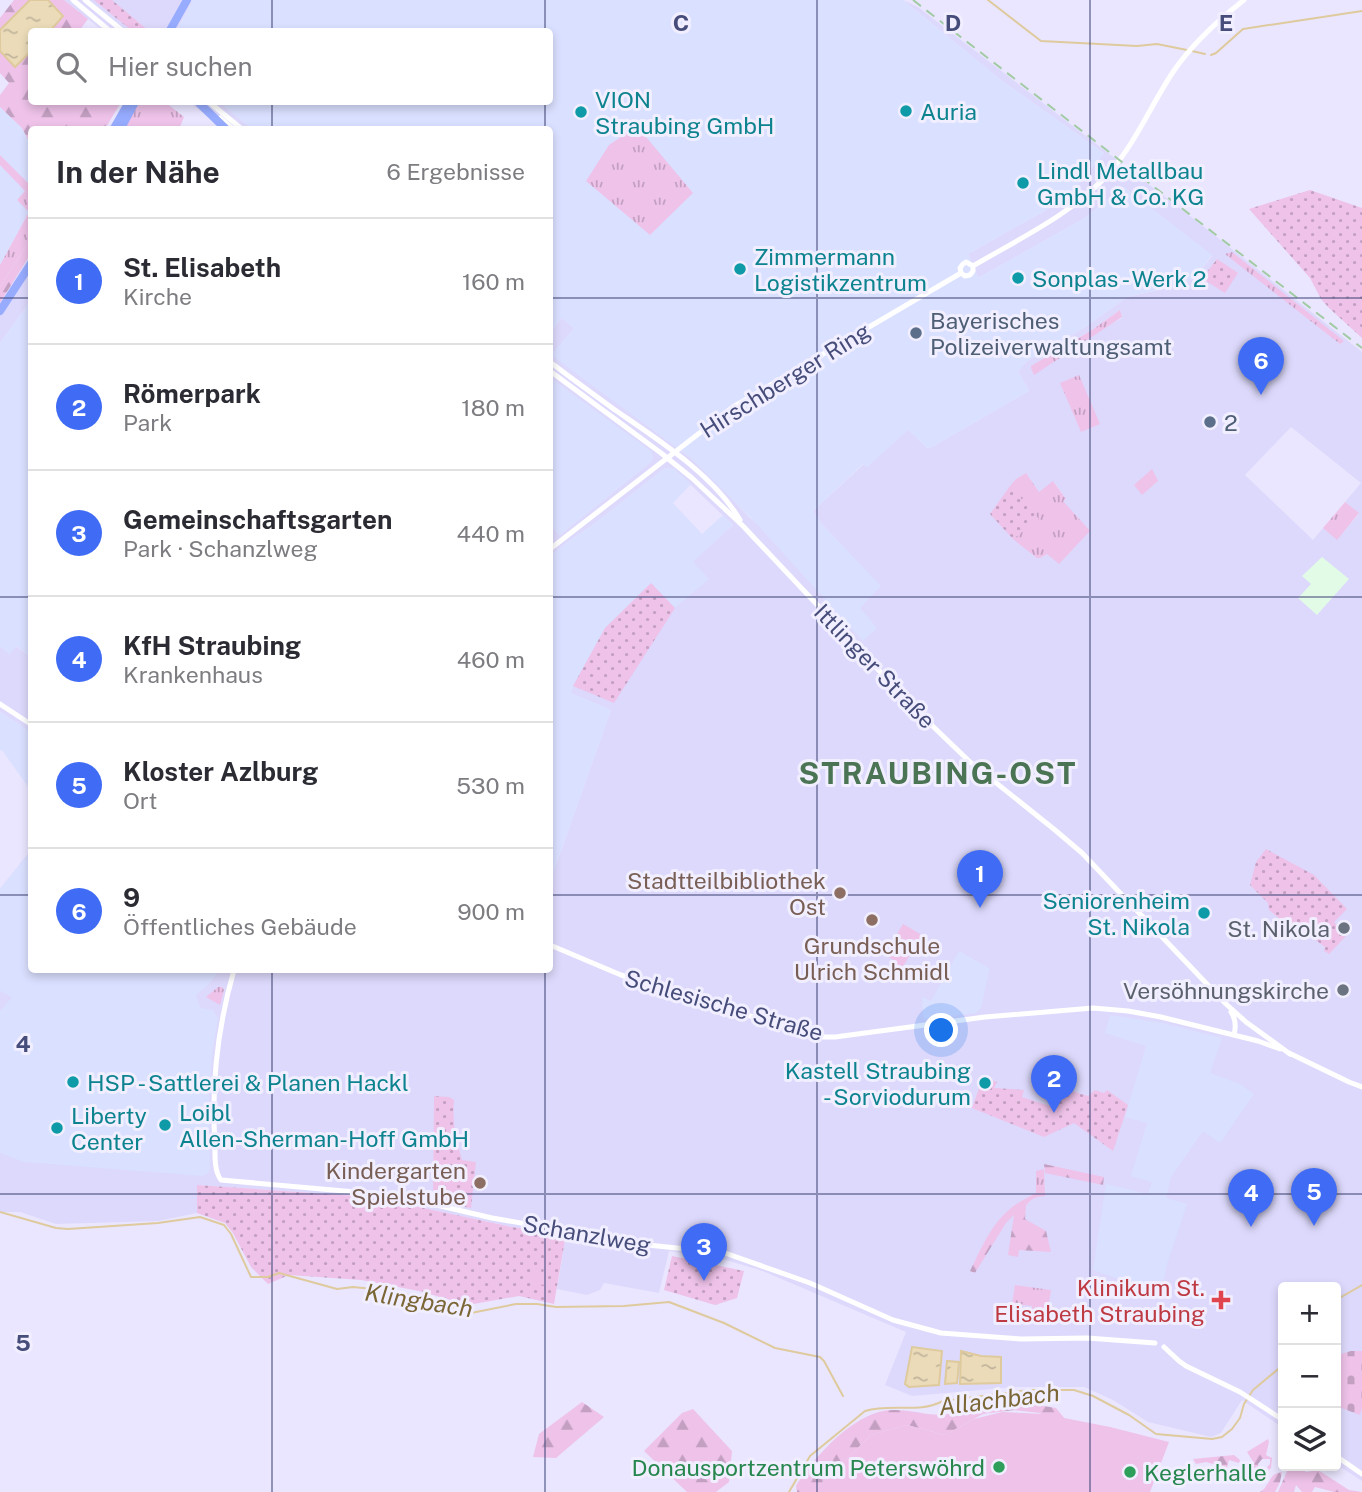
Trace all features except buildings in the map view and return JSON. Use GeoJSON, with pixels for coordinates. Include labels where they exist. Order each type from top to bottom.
{"type":"FeatureCollection","features":[{"type":"Feature","properties":{"kind":"highway"},"geometry":{"type":"LineString","coordinates":[[170,28],[185,0]]}},
{"type":"Feature","properties":{"kind":"highway"},"geometry":{"type":"LineString","coordinates":[[115,126],[127,105]]}},
{"type":"Feature","properties":{"kind":"highway"},"geometry":{"type":"LineString","coordinates":[[122,126],[133,105]]}},
{"type":"Feature","properties":{"kind":"highway"},"geometry":{"type":"LineString","coordinates":[[201,105],[223,126]]}},
{"type":"Feature","properties":{"kind":"highway"},"geometry":{"type":"LineString","coordinates":[[0,311],[28,268]]}},
{"type":"Feature","properties":{"kind":"street"},"geometry":{"type":"LineString","coordinates":[[73,0],[106,28]]}},
{"type":"Feature","properties":{"kind":"street"},"geometry":{"type":"LineString","coordinates":[[85,0],[119,28]]}},
{"type":"Feature","properties":{"kind":"street"},"geometry":{"type":"LineString","coordinates":[[973,266],[1066,211],[1110,172],[1130,146],[1167,81],[1187,53],[1244,0]]}},
{"type":"Feature","properties":{"kind":"street"},"geometry":{"type":"LineString","coordinates":[[202,105],[229,126]]}},
{"type":"Feature","properties":{"kind":"street"},"geometry":{"type":"LineString","coordinates":[[213,105],[238,126]]}},
{"type":"Feature","properties":{"kind":"street"},"geometry":{"type":"LineString","coordinates":[[967,262],[973,266],[970,275],[961,273],[963,264],[967,262]]}},
{"type":"Feature","properties":{"kind":"street","name":"Hirschberger Ring"},"geometry":{"type":"LineString","coordinates":[[553,547],[733,407],[961,273]]}},
{"type":"Feature","properties":{"kind":"street","name":"Ittlinger Straße"},"geometry":{"type":"LineString","coordinates":[[553,364],[674,453],[712,485],[726,500],[743,526]]}},
{"type":"Feature","properties":{"kind":"street","name":"Ittlinger Straße"},"geometry":{"type":"LineString","coordinates":[[553,373],[692,478],[743,526],[880,672],[976,768],[1082,853],[1226,1004],[1290,1054]]}},
{"type":"Feature","properties":{"kind":"street"},"geometry":{"type":"LineString","coordinates":[[0,704],[28,722]]}},
{"type":"Feature","properties":{"kind":"street","name":"Schlesische Straße"},"geometry":{"type":"LineString","coordinates":[[553,946],[621,975],[816,1037],[835,1037],[985,1017],[1093,1008],[1144,1013],[1276,1047]]}},
{"type":"Feature","properties":{"kind":"street","name":"Schanzlweg"},"geometry":{"type":"LineString","coordinates":[[233,973],[220,1027],[214,1083],[214,1135],[218,1178],[225,1182],[358,1191],[648,1245],[725,1253],[810,1283],[893,1320],[941,1332],[1021,1339],[1087,1338],[1162,1344],[1186,1366],[1240,1392],[1278,1417]]}},
{"type":"Feature","properties":{"kind":"street","name":"Ittlinger Straße"},"geometry":{"type":"LineString","coordinates":[[1226,1004],[1234,1017],[1234,1035]]}},
{"type":"Feature","properties":{"kind":"street","name":"Ittlinger Straße"},"geometry":{"type":"LineString","coordinates":[[1276,1047],[1362,1087]]}},
{"type":"Feature","properties":{"kind":"street"},"geometry":{"type":"LineString","coordinates":[[1341,1459],[1362,1474]]}},
{"type":"Feature","properties":{"kind":"shaded area"},"geometry":{"type":"Polygon","coordinates":[[[64,0],[193,0],[178,28],[99,28],[64,0]]]}},
{"type":"Feature","properties":{"kind":"shaded area"},"geometry":{"type":"Polygon","coordinates":[[[193,0],[903,0],[1001,80],[1104,153],[1071,193],[1055,205],[968,254],[978,278],[1083,219],[1124,187],[1212,255],[1196,276],[1185,284],[1127,297],[1084,328],[1027,361],[1018,371],[1029,391],[932,447],[927,448],[908,430],[867,467],[863,464],[813,511],[821,523],[881,586],[860,608],[877,628],[863,641],[755,522],[691,458],[553,356],[553,353],[574,328],[562,318],[553,329],[553,126],[248,126],[223,105],[553,105],[553,28],[178,28],[193,0]]]}},
{"type":"Feature","properties":{"kind":"shaded area"},"geometry":{"type":"Polygon","coordinates":[[[903,0],[918,7],[1362,352],[1362,1481],[1341,1467],[1341,1282],[1278,1282],[1278,1425],[1242,1400],[1221,1433],[1211,1437],[1148,1422],[1113,1400],[1084,1387],[1015,1387],[912,1396],[885,1385],[906,1332],[760,1270],[719,1258],[669,1251],[659,1293],[604,1283],[600,1290],[587,1295],[557,1289],[566,1234],[512,1227],[372,1197],[197,1185],[197,1213],[158,1221],[56,1224],[20,1212],[0,1212],[0,889],[28,854],[28,973],[553,973],[553,874],[611,710],[570,693],[605,628],[651,583],[709,580],[692,562],[733,525],[674,469],[665,468],[553,554],[553,528],[560,535],[651,462],[653,457],[650,451],[553,380],[553,356],[691,458],[749,517],[860,608],[838,541],[813,511],[864,464],[867,467],[908,429],[927,448],[932,447],[1029,391],[1018,371],[1027,361],[1084,328],[1127,297],[1185,284],[1196,276],[1212,256],[1124,187],[1083,219],[978,278],[968,254],[1055,205],[1071,193],[1104,153],[1001,80],[903,0]],[[1120,310],[1092,330],[1049,354],[1031,368],[1122,318],[1120,310]],[[1291,427],[1245,475],[1313,540],[1323,528],[1337,539],[1359,514],[1345,502],[1361,483],[1291,427]],[[1026,473],[1016,479],[1020,533],[1040,558],[1047,554],[1063,501],[1066,499],[1054,482],[1039,493],[1026,473]]]}},
{"type":"Feature","properties":{"kind":"shaded area"},"geometry":{"type":"Polygon","coordinates":[[[193,105],[223,105],[248,126],[217,126],[193,105]]]}},
{"type":"Feature","properties":{"kind":"shaded area"},"geometry":{"type":"Polygon","coordinates":[[[0,107],[22,128],[28,139],[28,184],[0,155],[0,107]]]}},
{"type":"Feature","properties":{"kind":"shaded area"},"geometry":{"type":"Polygon","coordinates":[[[0,165],[26,191],[28,214],[0,265],[0,165]]]}},
{"type":"Feature","properties":{"kind":"shaded area"},"geometry":{"type":"Polygon","coordinates":[[[28,258],[28,304],[0,343],[0,303],[28,258]]]}},
{"type":"Feature","properties":{"kind":"shaded area"},"geometry":{"type":"Polygon","coordinates":[[[28,304],[28,655],[17,646],[9,655],[0,646],[0,343],[28,304]]]}},
{"type":"Feature","properties":{"kind":"shaded area"},"geometry":{"type":"Polygon","coordinates":[[[562,318],[574,328],[553,354],[553,329],[562,318]]]}},
{"type":"Feature","properties":{"kind":"shaded area"},"geometry":{"type":"Polygon","coordinates":[[[553,380],[651,451],[653,457],[651,462],[560,535],[553,528],[553,380]]]}},
{"type":"Feature","properties":{"kind":"shaded area"},"geometry":{"type":"Polygon","coordinates":[[[665,468],[674,469],[691,484],[673,503],[702,534],[723,515],[733,525],[693,562],[709,579],[675,608],[651,584],[573,686],[571,693],[611,710],[553,874],[553,554],[665,468]]]}},
{"type":"Feature","properties":{"kind":"shaded area"},"geometry":{"type":"Polygon","coordinates":[[[1322,557],[1349,579],[1317,615],[1298,598],[1311,584],[1302,576],[1322,557]]]}},
{"type":"Feature","properties":{"kind":"shaded area"},"geometry":{"type":"Polygon","coordinates":[[[0,646],[9,654],[16,646],[28,656],[28,769],[22,726],[0,712],[0,646]]]}},
{"type":"Feature","properties":{"kind":"shaded area"},"geometry":{"type":"Polygon","coordinates":[[[0,712],[28,730],[28,787],[2,750],[0,751],[0,712]]]}},
{"type":"Feature","properties":{"kind":"shaded area"},"geometry":{"type":"Polygon","coordinates":[[[28,854],[28,973],[218,973],[196,995],[200,1008],[213,1010],[218,1018],[209,1100],[208,1173],[203,1176],[24,1162],[0,1153],[0,1011],[12,997],[0,991],[0,889],[28,854]]]}},
{"type":"Feature","properties":{"kind":"shaded area"},"geometry":{"type":"Polygon","coordinates":[[[959,951],[989,968],[981,1008],[976,1013],[925,1019],[923,997],[931,1001],[959,951]]]}},
{"type":"Feature","properties":{"kind":"shaded area"},"geometry":{"type":"Polygon","coordinates":[[[1110,1015],[1162,1023],[1222,1038],[1210,1073],[1240,1084],[1254,1094],[1220,1143],[1203,1131],[1171,1177],[1166,1198],[1187,1204],[1167,1264],[1161,1295],[1093,1270],[1106,1184],[1148,1194],[1152,1182],[1131,1176],[1147,1123],[1125,1117],[1146,1046],[1105,1033],[1110,1015]]]}},
{"type":"Feature","properties":{"kind":"green space"},"geometry":{"type":"Polygon","coordinates":[[[14,0],[30,0],[0,30],[0,18],[14,0]]]}},
{"type":"Feature","properties":{"kind":"green space"},"geometry":{"type":"Polygon","coordinates":[[[48,0],[64,0],[88,19],[81,28],[53,28],[63,16],[48,0]]]}},
{"type":"Feature","properties":{"kind":"green space"},"geometry":{"type":"Polygon","coordinates":[[[94,0],[112,0],[145,28],[128,28],[94,0]]]}},
{"type":"Feature","properties":{"kind":"green space"},"geometry":{"type":"Polygon","coordinates":[[[0,51],[15,67],[28,54],[28,105],[119,105],[107,126],[28,126],[28,139],[22,128],[0,107],[0,95],[9,83],[0,73],[0,51]]]}},
{"type":"Feature","properties":{"kind":"green space"},"geometry":{"type":"Polygon","coordinates":[[[135,105],[169,105],[184,117],[180,126],[124,126],[135,105]]]}},
{"type":"Feature","properties":{"kind":"green space"},"geometry":{"type":"Polygon","coordinates":[[[631,119],[693,193],[650,235],[586,181],[609,145],[621,137],[631,119]]]}},
{"type":"Feature","properties":{"kind":"green space"},"geometry":{"type":"Polygon","coordinates":[[[0,155],[28,183],[28,211],[17,200],[25,191],[0,165],[0,155]]]}},
{"type":"Feature","properties":{"kind":"green space"},"geometry":{"type":"Polygon","coordinates":[[[1310,190],[1362,208],[1362,338],[1321,299],[1310,278],[1249,209],[1310,190]]]}},
{"type":"Feature","properties":{"kind":"green space"},"geometry":{"type":"Polygon","coordinates":[[[28,214],[28,243],[0,287],[0,265],[28,214]]]}},
{"type":"Feature","properties":{"kind":"green space"},"geometry":{"type":"Polygon","coordinates":[[[28,243],[28,258],[0,303],[0,287],[28,243]]]}},
{"type":"Feature","properties":{"kind":"green space"},"geometry":{"type":"Polygon","coordinates":[[[1232,252],[1344,341],[1340,344],[1225,254],[1232,252]]]}},
{"type":"Feature","properties":{"kind":"green space"},"geometry":{"type":"Polygon","coordinates":[[[1217,259],[1238,273],[1225,293],[1203,279],[1217,259]]]}},
{"type":"Feature","properties":{"kind":"green space"},"geometry":{"type":"Polygon","coordinates":[[[1120,310],[1122,317],[1034,375],[1031,366],[1120,310]]]}},
{"type":"Feature","properties":{"kind":"green space"},"geometry":{"type":"Polygon","coordinates":[[[1079,375],[1100,424],[1081,432],[1060,383],[1079,375]]]}},
{"type":"Feature","properties":{"kind":"green space"},"geometry":{"type":"Polygon","coordinates":[[[1152,469],[1158,481],[1142,495],[1134,485],[1152,469]]]}},
{"type":"Feature","properties":{"kind":"green space"},"geometry":{"type":"Polygon","coordinates":[[[1026,473],[1039,492],[1053,481],[1066,499],[1063,501],[1090,531],[1059,564],[1047,554],[1037,558],[1013,539],[1020,533],[1010,486],[1026,473]]]}},
{"type":"Feature","properties":{"kind":"green space"},"geometry":{"type":"Polygon","coordinates":[[[1010,486],[1039,519],[1013,539],[990,514],[1010,486]]]}},
{"type":"Feature","properties":{"kind":"green space"},"geometry":{"type":"Polygon","coordinates":[[[1345,502],[1359,513],[1337,540],[1323,528],[1345,502]]]}},
{"type":"Feature","properties":{"kind":"green space"},"geometry":{"type":"Polygon","coordinates":[[[651,583],[675,608],[614,703],[573,686],[605,628],[651,583]]]}},
{"type":"Feature","properties":{"kind":"green space"},"geometry":{"type":"Polygon","coordinates":[[[1266,849],[1314,875],[1347,909],[1334,922],[1346,936],[1329,954],[1324,951],[1325,947],[1299,928],[1295,932],[1269,910],[1268,903],[1250,885],[1256,862],[1266,849]]]}},
{"type":"Feature","properties":{"kind":"green space"},"geometry":{"type":"Polygon","coordinates":[[[903,924],[922,935],[896,978],[890,975],[897,962],[885,955],[903,924]]]}},
{"type":"Feature","properties":{"kind":"green space"},"geometry":{"type":"Polygon","coordinates":[[[218,987],[224,990],[220,1005],[206,997],[218,987]]]}},
{"type":"Feature","properties":{"kind":"green space"},"geometry":{"type":"Polygon","coordinates":[[[983,1077],[997,1082],[994,1088],[1024,1090],[1022,1097],[1050,1106],[1055,1086],[1088,1096],[1095,1090],[1104,1093],[1107,1090],[1128,1105],[1113,1151],[1074,1123],[1044,1137],[972,1108],[983,1077]]]}},
{"type":"Feature","properties":{"kind":"green space"},"geometry":{"type":"Polygon","coordinates":[[[434,1096],[454,1100],[455,1130],[462,1160],[476,1162],[471,1208],[433,1201],[434,1096]]]}},
{"type":"Feature","properties":{"kind":"green space"},"geometry":{"type":"Polygon","coordinates":[[[1044,1164],[1104,1177],[1103,1185],[1045,1173],[1044,1164]]]}},
{"type":"Feature","properties":{"kind":"green space"},"geometry":{"type":"Polygon","coordinates":[[[1044,1169],[1045,1196],[1034,1198],[1026,1206],[1025,1199],[1036,1193],[1036,1171],[1044,1169]]]}},
{"type":"Feature","properties":{"kind":"green space"},"geometry":{"type":"Polygon","coordinates":[[[197,1185],[372,1197],[512,1227],[566,1234],[554,1304],[519,1296],[468,1305],[419,1291],[361,1280],[289,1275],[268,1284],[251,1267],[225,1223],[197,1213],[197,1185]]]}},
{"type":"Feature","properties":{"kind":"green space"},"geometry":{"type":"Polygon","coordinates":[[[1025,1199],[1025,1219],[1046,1231],[1051,1252],[1019,1250],[1018,1257],[1008,1255],[1014,1215],[1006,1223],[975,1273],[970,1271],[998,1221],[1025,1199]]]}},
{"type":"Feature","properties":{"kind":"green space"},"geometry":{"type":"Polygon","coordinates":[[[551,1248],[546,1282],[543,1285],[527,1280],[527,1276],[542,1276],[551,1248]]]}},
{"type":"Feature","properties":{"kind":"green space"},"geometry":{"type":"Polygon","coordinates":[[[672,1256],[744,1271],[737,1298],[715,1305],[664,1290],[672,1256]]]}},
{"type":"Feature","properties":{"kind":"green space"},"geometry":{"type":"Polygon","coordinates":[[[1015,1285],[1051,1290],[1048,1308],[1032,1309],[1032,1306],[1012,1304],[1015,1285]]]}},
{"type":"Feature","properties":{"kind":"green space"},"geometry":{"type":"Polygon","coordinates":[[[1362,1351],[1360,1415],[1341,1408],[1341,1354],[1362,1351]]]}},
{"type":"Feature","properties":{"kind":"green space"},"geometry":{"type":"Polygon","coordinates":[[[1013,1401],[1056,1408],[1074,1430],[1057,1429],[1040,1413],[1014,1410],[983,1414],[945,1435],[907,1425],[871,1435],[813,1492],[797,1492],[796,1486],[825,1449],[838,1436],[866,1417],[895,1410],[949,1414],[975,1406],[1013,1401]]]}},
{"type":"Feature","properties":{"kind":"green space"},"geometry":{"type":"Polygon","coordinates":[[[582,1402],[604,1417],[556,1458],[533,1457],[539,1434],[582,1402]]]}},
{"type":"Feature","properties":{"kind":"green space"},"geometry":{"type":"Polygon","coordinates":[[[693,1409],[732,1451],[729,1482],[716,1492],[687,1492],[644,1451],[682,1413],[693,1409]]]}},
{"type":"Feature","properties":{"kind":"green space","name":"Donausportzentrum Peterswöhrd"},"geometry":{"type":"Polygon","coordinates":[[[1002,1412],[1044,1414],[1169,1442],[1150,1492],[813,1492],[871,1435],[907,1425],[945,1435],[974,1419],[1002,1412]]]}},
{"type":"Feature","properties":{"kind":"green space"},"geometry":{"type":"Polygon","coordinates":[[[1268,1439],[1266,1455],[1272,1458],[1271,1468],[1269,1470],[1267,1467],[1270,1459],[1262,1459],[1258,1464],[1259,1471],[1254,1474],[1250,1470],[1254,1463],[1247,1452],[1268,1439]]]}},
{"type":"Feature","properties":{"kind":"green space"},"geometry":{"type":"Polygon","coordinates":[[[1234,1455],[1240,1460],[1239,1463],[1229,1460],[1227,1468],[1206,1462],[1196,1464],[1193,1459],[1234,1455]]]}},
{"type":"Feature","properties":{"kind":"green space"},"geometry":{"type":"Polygon","coordinates":[[[1287,1471],[1320,1471],[1349,1490],[1362,1492],[1334,1492],[1315,1487],[1312,1492],[1302,1492],[1296,1485],[1294,1492],[1278,1492],[1287,1471]]]}},
{"type":"Feature","properties":{"kind":"green space"},"geometry":{"type":"Polygon","coordinates":[[[1282,1472],[1275,1492],[1260,1492],[1273,1475],[1282,1472]]]}},
{"type":"Feature","properties":{"kind":"water"},"geometry":{"type":"Polygon","coordinates":[[[30,0],[48,0],[63,16],[53,28],[28,28],[28,54],[15,67],[0,51],[0,30],[30,0]]]}},
{"type":"Feature","properties":{"kind":"water"},"geometry":{"type":"Polygon","coordinates":[[[912,1347],[942,1351],[939,1385],[909,1387],[905,1384],[912,1347]]]}},
{"type":"Feature","properties":{"kind":"water"},"geometry":{"type":"Polygon","coordinates":[[[961,1351],[1001,1357],[1001,1383],[960,1384],[961,1351]]]}},
{"type":"Feature","properties":{"kind":"water"},"geometry":{"type":"Polygon","coordinates":[[[947,1361],[959,1362],[957,1383],[945,1384],[947,1361]]]}},
{"type":"Feature","properties":{"kind":"waterway"},"geometry":{"type":"LineString","coordinates":[[988,0],[1041,41],[1137,46],[1157,44],[1187,50]]}},
{"type":"Feature","properties":{"kind":"waterway"},"geometry":{"type":"LineString","coordinates":[[1211,55],[1243,29],[1362,11]]}},
{"type":"Feature","properties":{"kind":"waterway"},"geometry":{"type":"LineString","coordinates":[[1192,51],[1205,54]]}},
{"type":"Feature","properties":{"kind":"waterway","name":"Klingbach"},"geometry":{"type":"LineString","coordinates":[[0,1212],[68,1229],[158,1223],[200,1217],[224,1225],[251,1277],[268,1277],[279,1273],[337,1289],[353,1287],[393,1291],[471,1313],[516,1304],[556,1307],[669,1302],[724,1323],[775,1348],[820,1357],[843,1396]]}},
{"type":"Feature","properties":{"kind":"waterway","name":"Allachbach"},"geometry":{"type":"LineString","coordinates":[[1341,1297],[1362,1285]]}},
{"type":"Feature","properties":{"kind":"waterway","name":"Allachbach"},"geometry":{"type":"LineString","coordinates":[[789,1492],[810,1456],[865,1411],[924,1407],[943,1401],[1030,1390],[1074,1390],[1093,1396],[1129,1415],[1156,1434],[1212,1439],[1222,1437],[1232,1429],[1253,1390],[1278,1369]]}},
{"type":"Feature","properties":{"kind":"railway"},"geometry":{"type":"LineString","coordinates":[[913,0],[1362,348]]}},
{"type":"Feature","properties":{"kind":"place","name":"Auria"},"geometry":{"type":"Point","coordinates":[906,111]}},
{"type":"Feature","properties":{"kind":"place","name":"VION Straubing GmbH"},"geometry":{"type":"Point","coordinates":[581,112]}},
{"type":"Feature","properties":{"kind":"place","name":"Lindl Metallbau GmbH & Co. KG"},"geometry":{"type":"Point","coordinates":[1023,183]}},
{"type":"Feature","properties":{"kind":"place","name":"Zimmermann Logistikzentrum"},"geometry":{"type":"Point","coordinates":[740,269]}},
{"type":"Feature","properties":{"kind":"place","name":"Sonplas - Werk 2"},"geometry":{"type":"Point","coordinates":[1018,278]}},
{"type":"Feature","properties":{"kind":"place","name":"Bayerisches Polizeiverwaltungsamt"},"geometry":{"type":"Point","coordinates":[916,333]}},
{"type":"Feature","properties":{"kind":"place","name":"9"},"geometry":{"type":"Point","coordinates":[1261,395]}},
{"type":"Feature","properties":{"kind":"place","name":"2"},"geometry":{"type":"Point","coordinates":[1210,422]}},
{"type":"Feature","properties":{"kind":"place","name":"Stadtteilbibliothek Ost"},"geometry":{"type":"Point","coordinates":[840,893]}},
{"type":"Feature","properties":{"kind":"place","name":"St. Elisabeth"},"geometry":{"type":"Point","coordinates":[980,908]}},
{"type":"Feature","properties":{"kind":"place","name":"Seniorenheim St. Nikola"},"geometry":{"type":"Point","coordinates":[1204,913]}},
{"type":"Feature","properties":{"kind":"place","name":"Grundschule Ulrich Schmidl"},"geometry":{"type":"Point","coordinates":[872,920]}},
{"type":"Feature","properties":{"kind":"place","name":"St. Nikola"},"geometry":{"type":"Point","coordinates":[1344,928]}},
{"type":"Feature","properties":{"kind":"place","name":"Versöhnungskirche"},"geometry":{"type":"Point","coordinates":[1343,990]}},
{"type":"Feature","properties":{"kind":"place","name":"HSP - Sattlerei & Planen Hackl"},"geometry":{"type":"Point","coordinates":[73,1082]}},
{"type":"Feature","properties":{"kind":"place","name":"Kastell Straubing - Sorviodurum"},"geometry":{"type":"Point","coordinates":[985,1083]}},
{"type":"Feature","properties":{"kind":"place","name":"Römerpark"},"geometry":{"type":"Point","coordinates":[1054,1113]}},
{"type":"Feature","properties":{"kind":"place","name":"Loibl Allen-Sherman-Hoff GmbH"},"geometry":{"type":"Point","coordinates":[165,1125]}},
{"type":"Feature","properties":{"kind":"place","name":"Liberty Center"},"geometry":{"type":"Point","coordinates":[57,1128]}},
{"type":"Feature","properties":{"kind":"place","name":"Kindergarten Spielstube"},"geometry":{"type":"Point","coordinates":[480,1183]}},
{"type":"Feature","properties":{"kind":"place","name":"Kloster Azlburg"},"geometry":{"type":"Point","coordinates":[1314,1226]}},
{"type":"Feature","properties":{"kind":"place","name":"KfH Straubing"},"geometry":{"type":"Point","coordinates":[1251,1227]}},
{"type":"Feature","properties":{"kind":"place","name":"Gemeinschaftsgarten"},"geometry":{"type":"Point","coordinates":[704,1281]}},
{"type":"Feature","properties":{"kind":"place","name":"Klinikum St. Elisabeth Straubing"},"geometry":{"type":"Point","coordinates":[1221,1300]}},
{"type":"Feature","properties":{"kind":"place","name":"Donausportzentrum Peterswöhrd"},"geometry":{"type":"Point","coordinates":[999,1467]}},
{"type":"Feature","properties":{"kind":"place","name":"Keglerhalle"},"geometry":{"type":"Point","coordinates":[1130,1472]}},
{"type":"Feature","properties":{"kind":"district","name":"STRAUBING-OST"},"geometry":{"type":"Point","coordinates":[938,773]}}]}
